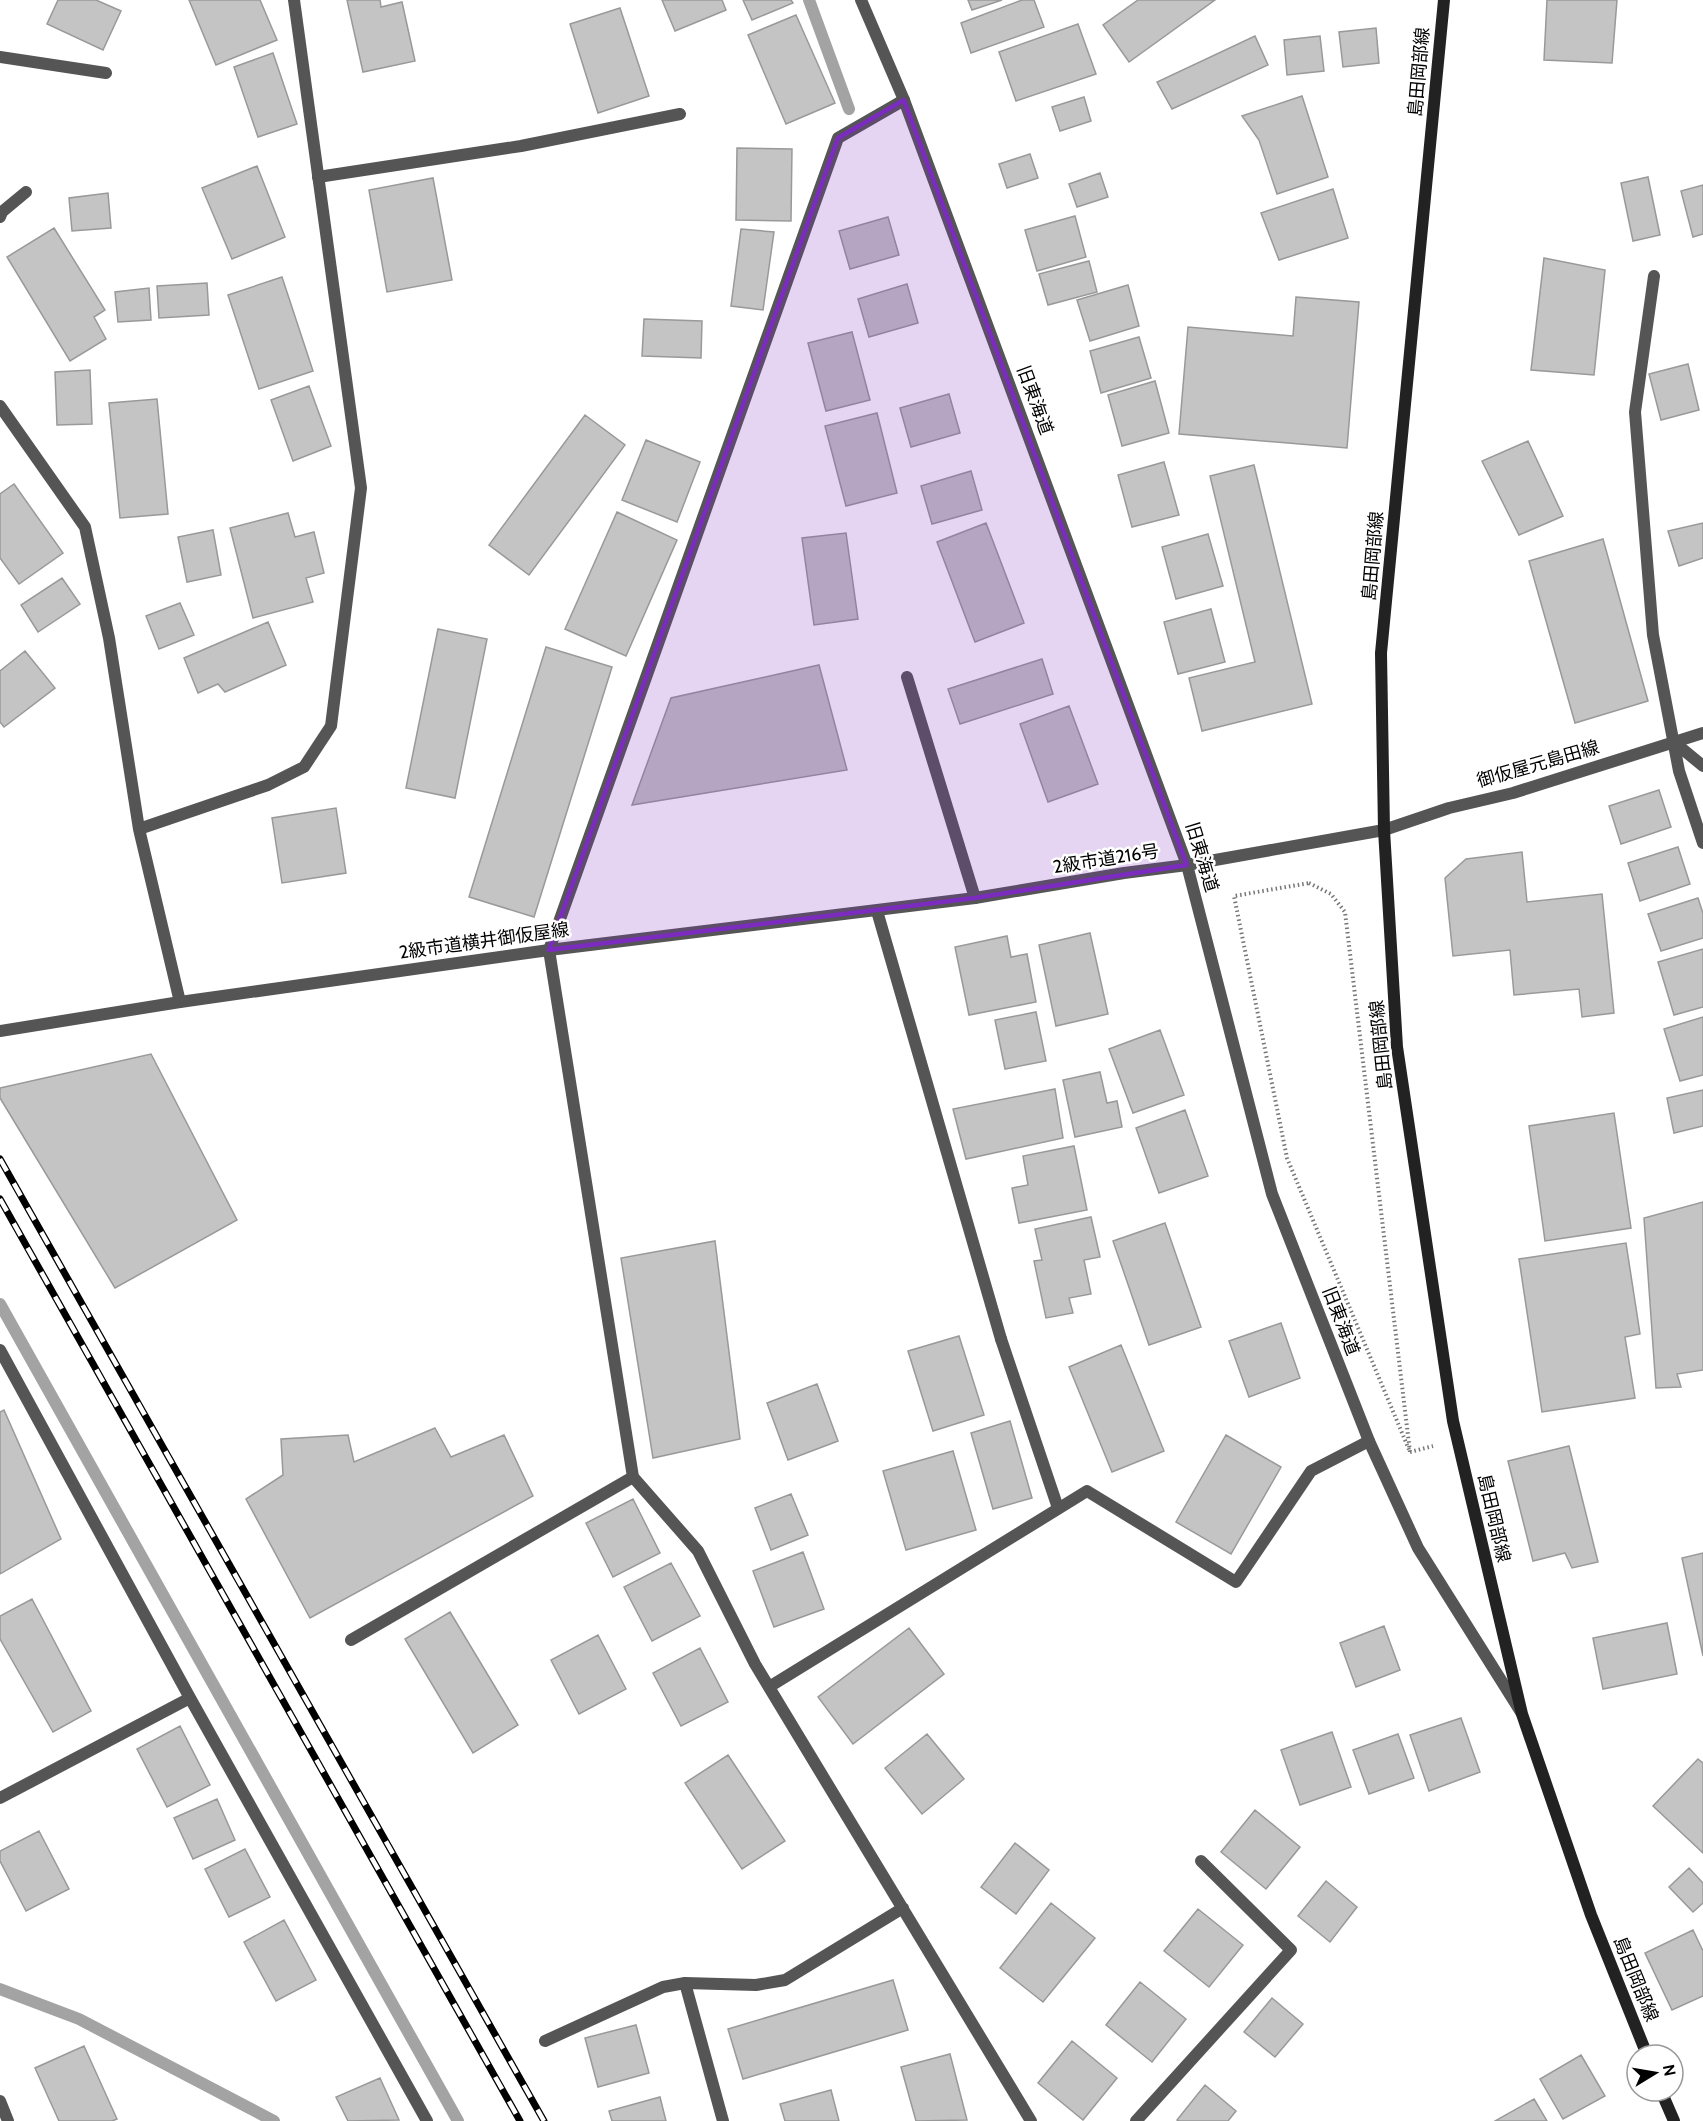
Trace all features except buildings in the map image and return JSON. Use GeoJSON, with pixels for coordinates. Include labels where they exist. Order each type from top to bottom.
{"type":"FeatureCollection","features":[{"type":"Feature","properties":{"kind":"main road","name":"島田岡部線"},"geometry":{"type":"LineString","coordinates":[[1444,0],[1381,653],[1384,830],[1397,1047],[1453,1421],[1522,1714],[1591,1915],[1642,2043]]}},
{"type":"Feature","properties":{"kind":"main road"},"geometry":{"type":"LineString","coordinates":[[1666,2103],[1674,2121]]}},
{"type":"Feature","properties":{"kind":"street"},"geometry":{"type":"LineString","coordinates":[[139,829],[268,785],[304,767],[331,726],[361,488],[294,0]]}},
{"type":"Feature","properties":{"kind":"street","name":"旧東海道"},"geometry":{"type":"LineString","coordinates":[[861,0],[904,100],[1187,865],[1272,1194],[1369,1441],[1418,1548],[1522,1714]]}},
{"type":"Feature","properties":{"kind":"street"},"geometry":{"type":"LineString","coordinates":[[0,57],[106,72]]}},
{"type":"Feature","properties":{"kind":"street"},"geometry":{"type":"LineString","coordinates":[[904,100],[838,138],[549,950],[633,1477],[698,1551],[755,1664],[1031,2121]]}},
{"type":"Feature","properties":{"kind":"street"},"geometry":{"type":"LineString","coordinates":[[318,177],[521,146],[680,114]]}},
{"type":"Feature","properties":{"kind":"street"},"geometry":{"type":"LineString","coordinates":[[0,217],[2,212],[26,192]]}},
{"type":"Feature","properties":{"kind":"street"},"geometry":{"type":"LineString","coordinates":[[1654,276],[1635,412],[1653,635],[1679,771],[1703,843]]}},
{"type":"Feature","properties":{"kind":"street"},"geometry":{"type":"LineString","coordinates":[[0,406],[85,527],[109,638],[139,829],[180,1002]]}},
{"type":"Feature","properties":{"kind":"street"},"geometry":{"type":"LineString","coordinates":[[907,677],[975,898]]}},
{"type":"Feature","properties":{"kind":"street","name":"御仮屋元島田線"},"geometry":{"type":"LineString","coordinates":[[1384,830],[1449,808],[1513,793],[1703,733]]}},
{"type":"Feature","properties":{"kind":"street"},"geometry":{"type":"LineString","coordinates":[[1674,742],[1703,766]]}},
{"type":"Feature","properties":{"kind":"street","name":"2級市道216号"},"geometry":{"type":"LineString","coordinates":[[975,898],[1187,865],[1384,830]]}},
{"type":"Feature","properties":{"kind":"street","name":"2級市道横井御仮屋線"},"geometry":{"type":"LineString","coordinates":[[0,1031],[180,1002],[549,950],[975,898]]}},
{"type":"Feature","properties":{"kind":"street"},"geometry":{"type":"LineString","coordinates":[[877,911],[1001,1339],[1058,1508]]}},
{"type":"Feature","properties":{"kind":"street"},"geometry":{"type":"LineString","coordinates":[[0,1350],[190,1698],[427,2121]]}},
{"type":"Feature","properties":{"kind":"street"},"geometry":{"type":"LineString","coordinates":[[769,1687],[1087,1491],[1236,1582],[1311,1471],[1369,1441]]}},
{"type":"Feature","properties":{"kind":"street"},"geometry":{"type":"LineString","coordinates":[[351,1640],[633,1477]]}},
{"type":"Feature","properties":{"kind":"street"},"geometry":{"type":"LineString","coordinates":[[0,1798],[190,1698]]}},
{"type":"Feature","properties":{"kind":"street"},"geometry":{"type":"LineString","coordinates":[[1137,2121],[1291,1950],[1201,1861]]}},
{"type":"Feature","properties":{"kind":"street"},"geometry":{"type":"LineString","coordinates":[[545,2041],[663,1987],[685,1983],[756,1985],[785,1980],[903,1908]]}},
{"type":"Feature","properties":{"kind":"street"},"geometry":{"type":"LineString","coordinates":[[685,1983],[723,2121]]}},
{"type":"Feature","properties":{"kind":"street"},"geometry":{"type":"LineString","coordinates":[[0,2101],[8,2121]]}},
{"type":"Feature","properties":{"kind":"path"},"geometry":{"type":"LineString","coordinates":[[1310,883],[1331,894],[1345,912],[1410,1452],[1287,1158],[1234,897],[1310,883]]}},
{"type":"Feature","properties":{"kind":"highlighted area"},"geometry":{"type":"Polygon","coordinates":[[[904,100],[1168,810],[1187,865],[975,898],[549,950],[838,138],[904,100]]]}},
{"type":"Feature","properties":{"kind":"waterway"},"geometry":{"type":"LineString","coordinates":[[809,0],[849,109]]}},
{"type":"Feature","properties":{"kind":"waterway"},"geometry":{"type":"LineString","coordinates":[[0,1304],[458,2121]]}},
{"type":"Feature","properties":{"kind":"waterway"},"geometry":{"type":"LineString","coordinates":[[0,1989],[79,2019],[274,2121]]}},
{"type":"Feature","properties":{"kind":"railway"},"geometry":{"type":"LineString","coordinates":[[0,1159],[544,2121]]}},
{"type":"Feature","properties":{"kind":"railway"},"geometry":{"type":"LineString","coordinates":[[0,1199],[520,2121]]}}]}
